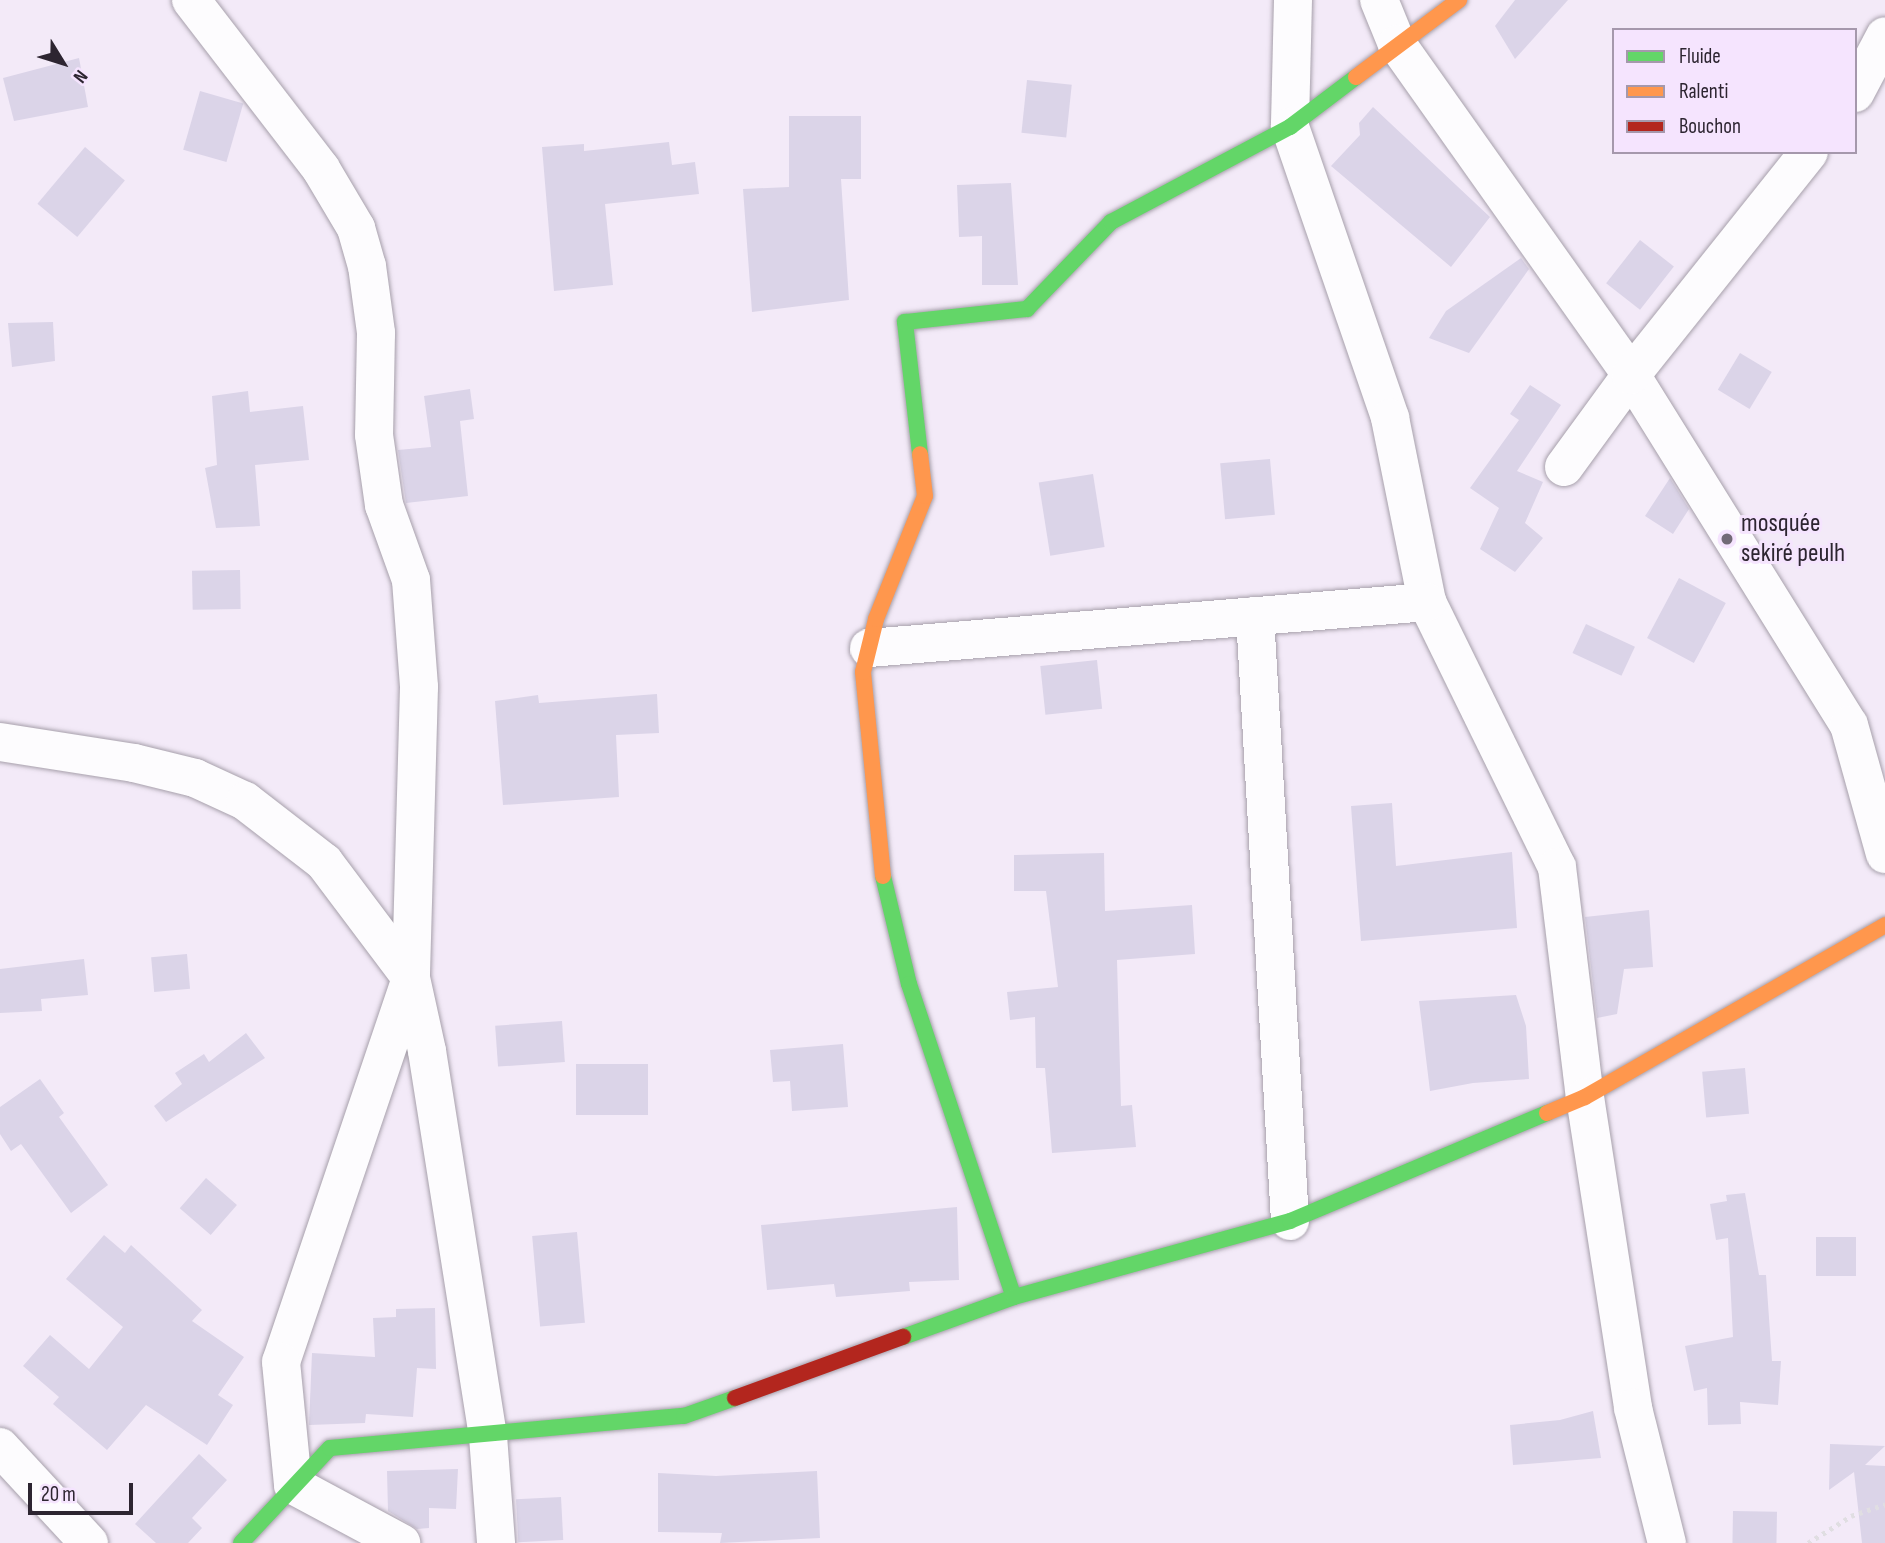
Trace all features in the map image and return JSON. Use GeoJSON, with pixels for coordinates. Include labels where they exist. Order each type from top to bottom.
{"type":"FeatureCollection","features":[{"type":"Feature","properties":{"kind":"street"},"geometry":{"type":"LineString","coordinates":[[191,0],[321,169],[356,228],[367,266],[376,333],[374,435],[384,505],[411,580],[419,687],[411,978],[427,1051],[488,1436],[496,1543]]}},
{"type":"Feature","properties":{"kind":"street"},"geometry":{"type":"LineString","coordinates":[[1293,0],[1290,127],[1390,418],[1427,602],[1558,867],[1585,1097],[1633,1408],[1667,1543]]}},
{"type":"Feature","properties":{"kind":"street"},"geometry":{"type":"LineString","coordinates":[[1379,0],[1397,44],[1632,375],[1849,725],[1885,854]]}},
{"type":"Feature","properties":{"kind":"street"},"geometry":{"type":"LineString","coordinates":[[1014,1297],[909,984],[884,875],[865,712],[863,672],[869,648],[897,560],[925,496],[905,322],[1027,309],[1111,222],[1290,127],[1459,0]]}},
{"type":"Feature","properties":{"kind":"street"},"geometry":{"type":"LineString","coordinates":[[1857,89],[1885,36]]}},
{"type":"Feature","properties":{"kind":"street"},"geometry":{"type":"LineString","coordinates":[[1564,467],[1632,375],[1807,154]]}},
{"type":"Feature","properties":{"kind":"street"},"geometry":{"type":"LineString","coordinates":[[869,648],[1427,602]]}},
{"type":"Feature","properties":{"kind":"street"},"geometry":{"type":"LineString","coordinates":[[1255,616],[1290,1221]]}},
{"type":"Feature","properties":{"kind":"street"},"geometry":{"type":"LineString","coordinates":[[0,742],[134,763],[195,778],[245,801],[324,862],[411,978]]}},
{"type":"Feature","properties":{"kind":"street"},"geometry":{"type":"LineString","coordinates":[[241,1543],[330,1448],[488,1436],[684,1416],[1014,1297],[1290,1221],[1585,1097],[1885,925]]}},
{"type":"Feature","properties":{"kind":"street"},"geometry":{"type":"LineString","coordinates":[[293,1485],[281,1362],[411,978]]}},
{"type":"Feature","properties":{"kind":"street"},"geometry":{"type":"LineString","coordinates":[[0,1447],[89,1543]]}},
{"type":"Feature","properties":{"kind":"street"},"geometry":{"type":"LineString","coordinates":[[293,1485],[401,1543]]}},
{"type":"Feature","properties":{"kind":"path"},"geometry":{"type":"LineString","coordinates":[[1808,1543],[1851,1516],[1885,1504]]}},
{"type":"Feature","properties":{"kind":"building"},"geometry":{"type":"Polygon","coordinates":[[[1515,0],[1568,0],[1515,59],[1495,26],[1515,0]]]}},
{"type":"Feature","properties":{"kind":"building"},"geometry":{"type":"Polygon","coordinates":[[[79,58],[88,107],[14,121],[3,78],[79,58]]]}},
{"type":"Feature","properties":{"kind":"building"},"geometry":{"type":"Polygon","coordinates":[[[1027,80],[1072,85],[1066,137],[1021,133],[1027,80]]]}},
{"type":"Feature","properties":{"kind":"building"},"geometry":{"type":"Polygon","coordinates":[[[200,91],[243,103],[226,162],[183,150],[200,91]]]}},
{"type":"Feature","properties":{"kind":"building"},"geometry":{"type":"Polygon","coordinates":[[[1373,107],[1490,217],[1451,267],[1331,166],[1360,135],[1359,123],[1373,107]]]}},
{"type":"Feature","properties":{"kind":"building"},"geometry":{"type":"Polygon","coordinates":[[[789,116],[861,116],[861,179],[841,179],[849,300],[752,312],[743,189],[789,187],[789,116]]]}},
{"type":"Feature","properties":{"kind":"building"},"geometry":{"type":"Polygon","coordinates":[[[669,142],[672,165],[695,162],[699,194],[605,204],[613,285],[554,291],[542,147],[584,144],[584,151],[669,142]]]}},
{"type":"Feature","properties":{"kind":"building"},"geometry":{"type":"Polygon","coordinates":[[[85,147],[125,180],[77,237],[37,204],[85,147]]]}},
{"type":"Feature","properties":{"kind":"building"},"geometry":{"type":"Polygon","coordinates":[[[1011,183],[1018,285],[982,285],[982,236],[959,237],[957,185],[1011,183]]]}},
{"type":"Feature","properties":{"kind":"building"},"geometry":{"type":"Polygon","coordinates":[[[1640,240],[1674,266],[1640,310],[1606,283],[1640,240]]]}},
{"type":"Feature","properties":{"kind":"building"},"geometry":{"type":"Polygon","coordinates":[[[1521,258],[1529,269],[1469,353],[1429,338],[1446,311],[1521,258]]]}},
{"type":"Feature","properties":{"kind":"building"},"geometry":{"type":"Polygon","coordinates":[[[53,322],[55,361],[12,367],[8,323],[53,322]]]}},
{"type":"Feature","properties":{"kind":"building"},"geometry":{"type":"Polygon","coordinates":[[[1740,353],[1772,372],[1750,409],[1718,390],[1740,353]]]}},
{"type":"Feature","properties":{"kind":"building"},"geometry":{"type":"Polygon","coordinates":[[[1530,385],[1561,405],[1517,471],[1543,482],[1525,523],[1543,538],[1515,572],[1480,549],[1499,508],[1470,488],[1519,420],[1510,414],[1530,385]]]}},
{"type":"Feature","properties":{"kind":"building"},"geometry":{"type":"Polygon","coordinates":[[[470,389],[474,419],[460,421],[468,496],[406,503],[398,450],[431,447],[424,396],[470,389]]]}},
{"type":"Feature","properties":{"kind":"building"},"geometry":{"type":"Polygon","coordinates":[[[248,391],[250,412],[303,406],[309,460],[255,465],[260,526],[216,528],[205,468],[217,465],[212,396],[248,391]]]}},
{"type":"Feature","properties":{"kind":"building"},"geometry":{"type":"Polygon","coordinates":[[[1270,459],[1275,515],[1225,519],[1220,463],[1270,459]]]}},
{"type":"Feature","properties":{"kind":"building"},"geometry":{"type":"Polygon","coordinates":[[[1093,474],[1105,547],[1050,556],[1039,483],[1093,474]]]}},
{"type":"Feature","properties":{"kind":"building"},"geometry":{"type":"Polygon","coordinates":[[[1670,478],[1689,509],[1673,534],[1645,516],[1670,478]]]}},
{"type":"Feature","properties":{"kind":"building"},"geometry":{"type":"Polygon","coordinates":[[[240,570],[241,609],[193,610],[192,571],[240,570]]]}},
{"type":"Feature","properties":{"kind":"building"},"geometry":{"type":"Polygon","coordinates":[[[1679,578],[1726,603],[1694,663],[1647,638],[1679,578]]]}},
{"type":"Feature","properties":{"kind":"building"},"geometry":{"type":"Polygon","coordinates":[[[1586,624],[1635,647],[1621,676],[1572,653],[1586,624]]]}},
{"type":"Feature","properties":{"kind":"building"},"geometry":{"type":"Polygon","coordinates":[[[1097,660],[1102,709],[1045,715],[1040,666],[1097,660]]]}},
{"type":"Feature","properties":{"kind":"building"},"geometry":{"type":"Polygon","coordinates":[[[657,694],[659,733],[616,735],[619,797],[503,805],[495,701],[538,695],[539,703],[657,694]]]}},
{"type":"Feature","properties":{"kind":"building"},"geometry":{"type":"Polygon","coordinates":[[[1392,803],[1396,866],[1512,852],[1517,928],[1361,941],[1351,806],[1392,803]]]}},
{"type":"Feature","properties":{"kind":"building"},"geometry":{"type":"Polygon","coordinates":[[[1104,853],[1105,911],[1192,905],[1195,954],[1117,960],[1121,1106],[1132,1105],[1136,1147],[1052,1153],[1045,1068],[1036,1068],[1035,1017],[1010,1020],[1007,992],[1058,987],[1046,891],[1014,891],[1014,855],[1104,853]]]}},
{"type":"Feature","properties":{"kind":"building"},"geometry":{"type":"Polygon","coordinates":[[[1649,910],[1653,967],[1624,969],[1617,1014],[1597,1018],[1585,917],[1649,910]]]}},
{"type":"Feature","properties":{"kind":"building"},"geometry":{"type":"Polygon","coordinates":[[[187,954],[190,989],[154,992],[151,957],[187,954]]]}},
{"type":"Feature","properties":{"kind":"building"},"geometry":{"type":"Polygon","coordinates":[[[84,959],[88,995],[41,999],[42,1011],[0,1013],[0,969],[84,959]]]}},
{"type":"Feature","properties":{"kind":"building"},"geometry":{"type":"Polygon","coordinates":[[[1516,995],[1526,1026],[1529,1079],[1473,1083],[1430,1091],[1419,1001],[1516,995]]]}},
{"type":"Feature","properties":{"kind":"building"},"geometry":{"type":"Polygon","coordinates":[[[562,1021],[565,1062],[498,1067],[495,1026],[562,1021]]]}},
{"type":"Feature","properties":{"kind":"building"},"geometry":{"type":"Polygon","coordinates":[[[246,1033],[265,1058],[166,1122],[154,1106],[182,1084],[175,1073],[204,1054],[209,1062],[246,1033]]]}},
{"type":"Feature","properties":{"kind":"building"},"geometry":{"type":"Polygon","coordinates":[[[843,1044],[848,1107],[792,1111],[790,1081],[773,1082],[770,1050],[843,1044]]]}},
{"type":"Feature","properties":{"kind":"building"},"geometry":{"type":"Polygon","coordinates":[[[576,1064],[648,1064],[648,1115],[576,1115],[576,1064]]]}},
{"type":"Feature","properties":{"kind":"building"},"geometry":{"type":"Polygon","coordinates":[[[1745,1068],[1749,1114],[1706,1118],[1702,1072],[1745,1068]]]}},
{"type":"Feature","properties":{"kind":"building"},"geometry":{"type":"Polygon","coordinates":[[[40,1079],[64,1113],[59,1117],[108,1185],[71,1213],[21,1144],[11,1151],[0,1134],[0,1107],[40,1079]]]}},
{"type":"Feature","properties":{"kind":"building"},"geometry":{"type":"Polygon","coordinates":[[[206,1178],[237,1205],[211,1235],[180,1208],[206,1178]]]}},
{"type":"Feature","properties":{"kind":"building"},"geometry":{"type":"Polygon","coordinates":[[[1745,1193],[1759,1275],[1766,1275],[1772,1361],[1781,1361],[1778,1405],[1740,1402],[1741,1424],[1708,1425],[1707,1388],[1694,1391],[1685,1346],[1733,1337],[1728,1238],[1716,1240],[1710,1204],[1727,1201],[1726,1195],[1745,1193]]]}},
{"type":"Feature","properties":{"kind":"building"},"geometry":{"type":"Polygon","coordinates":[[[957,1207],[959,1280],[909,1282],[910,1291],[836,1297],[834,1284],[767,1290],[761,1225],[957,1207]]]}},
{"type":"Feature","properties":{"kind":"building"},"geometry":{"type":"Polygon","coordinates":[[[577,1232],[585,1323],[540,1327],[532,1236],[577,1232]]]}},
{"type":"Feature","properties":{"kind":"building"},"geometry":{"type":"Polygon","coordinates":[[[104,1235],[125,1253],[131,1245],[202,1310],[192,1321],[244,1357],[218,1395],[233,1405],[207,1445],[146,1405],[107,1450],[53,1404],[59,1397],[23,1366],[50,1335],[89,1369],[123,1327],[66,1279],[104,1235]]]}},
{"type":"Feature","properties":{"kind":"building"},"geometry":{"type":"Polygon","coordinates":[[[1816,1237],[1856,1237],[1856,1276],[1816,1276],[1816,1237]]]}},
{"type":"Feature","properties":{"kind":"building"},"geometry":{"type":"Polygon","coordinates":[[[435,1308],[436,1369],[417,1368],[413,1417],[366,1414],[365,1423],[309,1425],[312,1353],[375,1357],[373,1318],[396,1317],[396,1309],[435,1308]]]}},
{"type":"Feature","properties":{"kind":"building"},"geometry":{"type":"Polygon","coordinates":[[[1593,1411],[1601,1458],[1513,1465],[1510,1425],[1560,1420],[1593,1411]]]}},
{"type":"Feature","properties":{"kind":"building"},"geometry":{"type":"Polygon","coordinates":[[[1830,1444],[1885,1446],[1865,1465],[1885,1466],[1885,1543],[1862,1543],[1854,1472],[1829,1490],[1830,1444]]]}},
{"type":"Feature","properties":{"kind":"building"},"geometry":{"type":"Polygon","coordinates":[[[199,1454],[227,1480],[192,1518],[202,1528],[188,1543],[156,1543],[135,1524],[199,1454]]]}},
{"type":"Feature","properties":{"kind":"building"},"geometry":{"type":"Polygon","coordinates":[[[458,1469],[456,1509],[429,1508],[429,1528],[417,1529],[388,1511],[387,1471],[458,1469]]]}},
{"type":"Feature","properties":{"kind":"building"},"geometry":{"type":"Polygon","coordinates":[[[817,1471],[820,1538],[720,1543],[722,1533],[658,1532],[658,1473],[716,1476],[817,1471]]]}},
{"type":"Feature","properties":{"kind":"building"},"geometry":{"type":"Polygon","coordinates":[[[561,1497],[563,1540],[518,1542],[516,1499],[561,1497]]]}},
{"type":"Feature","properties":{"kind":"building"},"geometry":{"type":"Polygon","coordinates":[[[1733,1511],[1777,1512],[1776,1543],[1732,1543],[1733,1511]]]}},
{"type":"Feature","properties":{"kind":"traffic: fast"},"geometry":{"type":"LineString","coordinates":[[920,454],[905,322],[1027,309],[1111,222],[1290,127],[1356,77]]}},
{"type":"Feature","properties":{"kind":"traffic: fast"},"geometry":{"type":"LineString","coordinates":[[883,876],[909,984],[1014,1297]]}},
{"type":"Feature","properties":{"kind":"traffic: fast"},"geometry":{"type":"LineString","coordinates":[[903,1337],[1014,1297],[1290,1221],[1547,1113]]}},
{"type":"Feature","properties":{"kind":"traffic: fast"},"geometry":{"type":"LineString","coordinates":[[241,1543],[330,1448],[684,1416],[735,1398]]}},
{"type":"Feature","properties":{"kind":"traffic: slow"},"geometry":{"type":"LineString","coordinates":[[1356,77],[1459,0]]}},
{"type":"Feature","properties":{"kind":"traffic: slow"},"geometry":{"type":"LineString","coordinates":[[883,876],[863,672],[876,619],[925,496],[920,454]]}},
{"type":"Feature","properties":{"kind":"traffic: slow"},"geometry":{"type":"LineString","coordinates":[[1547,1113],[1585,1097],[1885,925]]}},
{"type":"Feature","properties":{"kind":"traffic: jam"},"geometry":{"type":"LineString","coordinates":[[735,1398],[903,1337]]}},
{"type":"Feature","properties":{"kind":"place","name":"mosquée sekiré peulh"},"geometry":{"type":"Point","coordinates":[1727,539]}}]}
